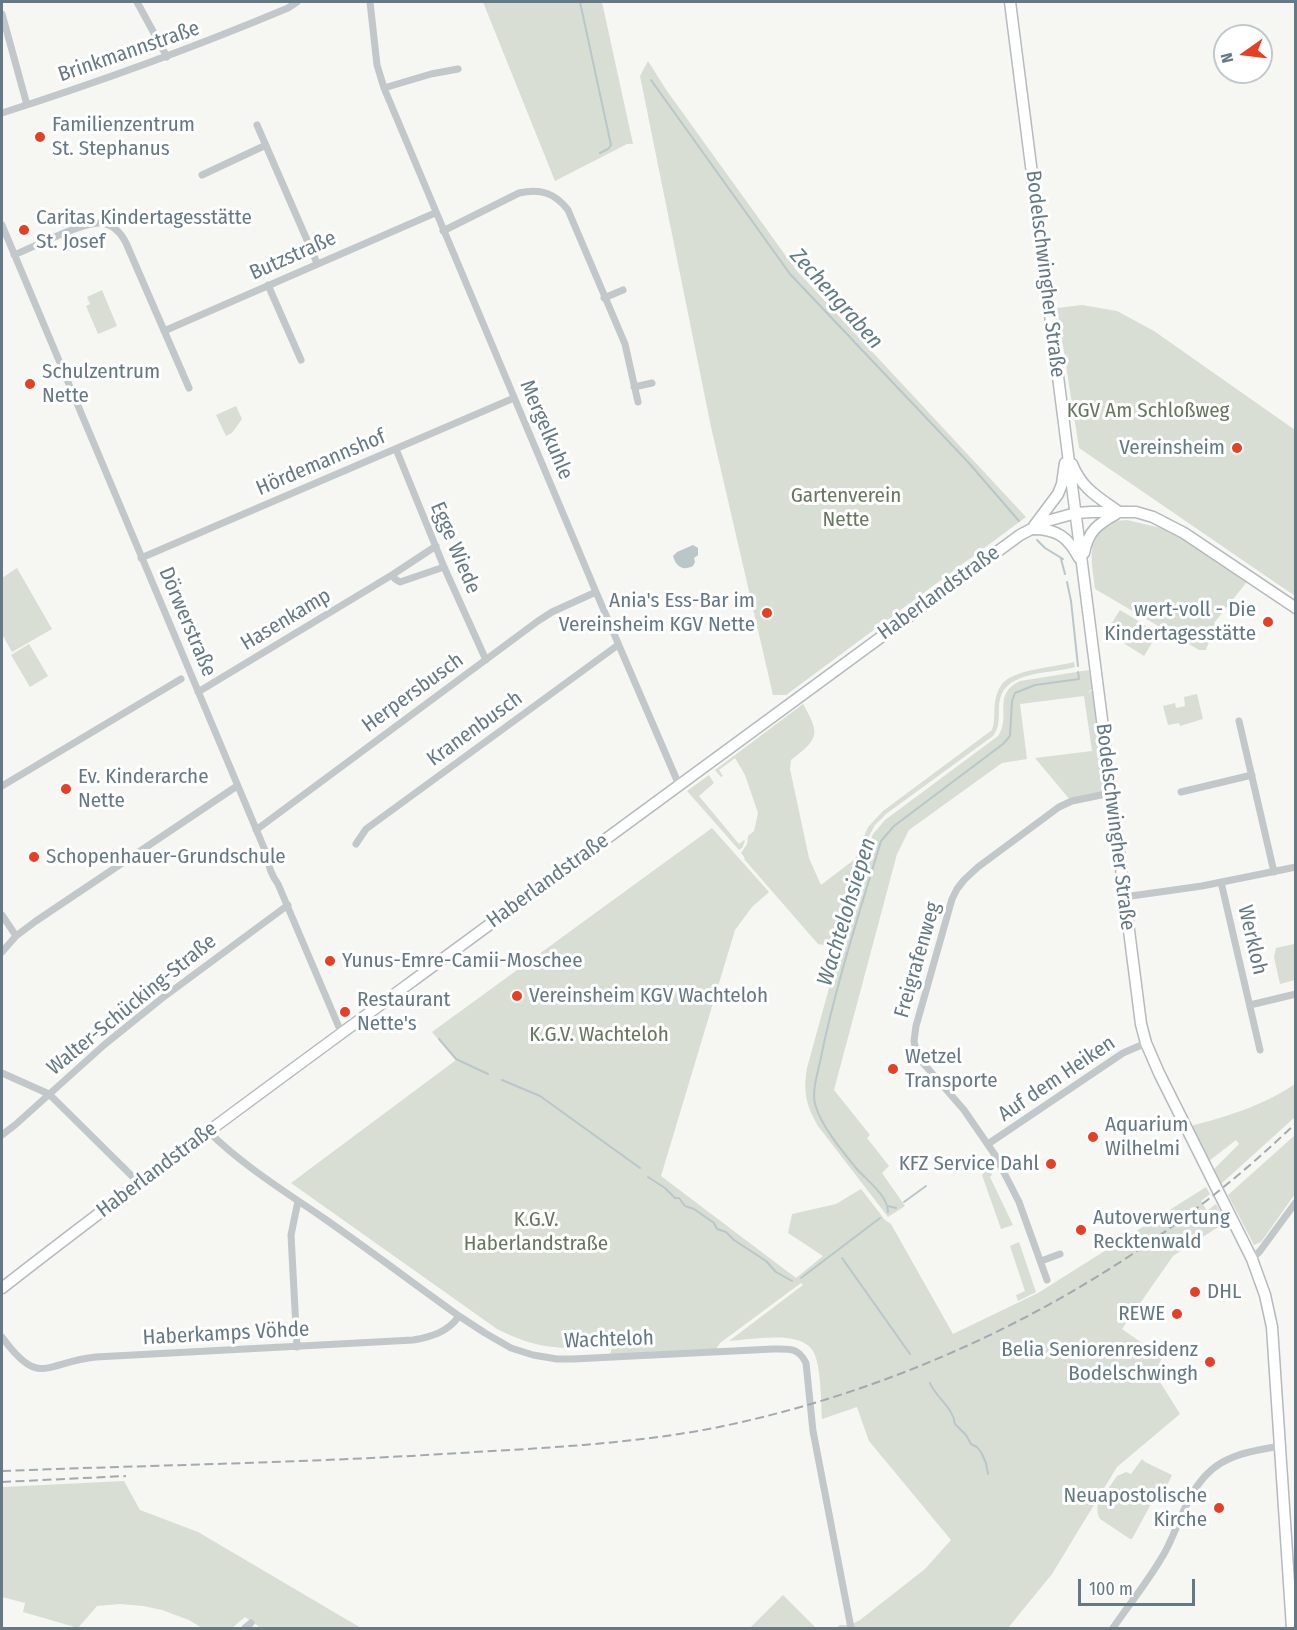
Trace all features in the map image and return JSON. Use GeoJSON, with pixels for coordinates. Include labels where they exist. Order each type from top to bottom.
{"type":"FeatureCollection","features":[{"type":"Feature","properties":{"kind":"street"},"geometry":{"type":"LineString","coordinates":[[137,2],[167,57]]}},
{"type":"Feature","properties":{"kind":"street","name":"Brinkmannstraße"},"geometry":{"type":"LineString","coordinates":[[2,113],[218,38],[297,2]]}},
{"type":"Feature","properties":{"kind":"street","name":"Mergelkuhle"},"geometry":{"type":"LineString","coordinates":[[370,2],[377,65],[384,88],[679,785]]}},
{"type":"Feature","properties":{"kind":"street","name":"Bodelschwingher Straße"},"geometry":{"type":"LineString","coordinates":[[1010,2],[1141,1024],[1146,1043],[1193,1144],[1252,1259],[1266,1295],[1272,1324],[1292,1629]]}},
{"type":"Feature","properties":{"kind":"street"},"geometry":{"type":"LineString","coordinates":[[2,14],[27,105]]}},
{"type":"Feature","properties":{"kind":"street"},"geometry":{"type":"LineString","coordinates":[[384,88],[431,74],[458,69]]}},
{"type":"Feature","properties":{"kind":"street"},"geometry":{"type":"LineString","coordinates":[[257,125],[317,263]]}},
{"type":"Feature","properties":{"kind":"street"},"geometry":{"type":"LineString","coordinates":[[202,175],[266,145]]}},
{"type":"Feature","properties":{"kind":"street"},"geometry":{"type":"LineString","coordinates":[[443,231],[519,193],[531,190],[545,191],[562,202],[568,210],[625,344],[638,402]]}},
{"type":"Feature","properties":{"kind":"street","name":"Butzstraße"},"geometry":{"type":"LineString","coordinates":[[164,331],[435,213]]}},
{"type":"Feature","properties":{"kind":"street"},"geometry":{"type":"LineString","coordinates":[[14,255],[84,225],[101,223],[110,225],[119,231],[189,388]]}},
{"type":"Feature","properties":{"kind":"street","name":"Dörwerstraße"},"geometry":{"type":"LineString","coordinates":[[2,225],[267,855],[274,879],[288,905],[341,1032]]}},
{"type":"Feature","properties":{"kind":"street"},"geometry":{"type":"LineString","coordinates":[[268,285],[301,360]]}},
{"type":"Feature","properties":{"kind":"street"},"geometry":{"type":"LineString","coordinates":[[604,298],[623,291]]}},
{"type":"Feature","properties":{"kind":"street"},"geometry":{"type":"LineString","coordinates":[[634,387],[652,383]]}},
{"type":"Feature","properties":{"kind":"street","name":"Hördemannshof"},"geometry":{"type":"LineString","coordinates":[[141,558],[514,398]]}},
{"type":"Feature","properties":{"kind":"street","name":"Egge Wiede"},"geometry":{"type":"LineString","coordinates":[[396,449],[444,567],[486,660]]}},
{"type":"Feature","properties":{"kind":"street"},"geometry":{"type":"LineString","coordinates":[[1067,451],[1077,476],[1087,488],[1119,512],[1100,523],[1090,534],[1086,541],[1082,566]]}},
{"type":"Feature","properties":{"kind":"street"},"geometry":{"type":"LineString","coordinates":[[1032,529],[1058,494],[1062,484],[1067,451]]}},
{"type":"Feature","properties":{"kind":"street","name":"Haberlandstraße"},"geometry":{"type":"LineString","coordinates":[[2,1288],[341,1032],[1020,535],[1047,521],[1076,513],[1119,512],[1153,517],[1184,533],[1296,608]]}},
{"type":"Feature","properties":{"kind":"street"},"geometry":{"type":"LineString","coordinates":[[1032,529],[1042,529],[1061,535],[1072,544],[1082,566]]}},
{"type":"Feature","properties":{"kind":"street","name":"Hasenkamp"},"geometry":{"type":"LineString","coordinates":[[198,693],[436,546]]}},
{"type":"Feature","properties":{"kind":"street"},"geometry":{"type":"LineString","coordinates":[[392,575],[400,582],[444,567]]}},
{"type":"Feature","properties":{"kind":"street","name":"Herpersbusch"},"geometry":{"type":"LineString","coordinates":[[256,830],[552,612],[596,592]]}},
{"type":"Feature","properties":{"kind":"street","name":"Kranenbusch"},"geometry":{"type":"LineString","coordinates":[[356,844],[366,829],[618,645]]}},
{"type":"Feature","properties":{"kind":"street"},"geometry":{"type":"LineString","coordinates":[[2,786],[181,679]]}},
{"type":"Feature","properties":{"kind":"street"},"geometry":{"type":"LineString","coordinates":[[1239,721],[1274,872]]}},
{"type":"Feature","properties":{"kind":"street"},"geometry":{"type":"LineString","coordinates":[[1181,792],[1252,776]]}},
{"type":"Feature","properties":{"kind":"street"},"geometry":{"type":"LineString","coordinates":[[2,952],[16,936],[237,786]]}},
{"type":"Feature","properties":{"kind":"street","name":"Freigrafenweg"},"geometry":{"type":"LineString","coordinates":[[1047,1280],[1020,1203],[1007,1177],[988,1144],[964,1110],[917,1056],[914,1041],[916,1026],[952,899],[964,880],[1059,807],[1072,801],[1111,793]]}},
{"type":"Feature","properties":{"kind":"street"},"geometry":{"type":"LineString","coordinates":[[1124,897],[1221,882],[1296,867]]}},
{"type":"Feature","properties":{"kind":"street","name":"Werkloh"},"geometry":{"type":"LineString","coordinates":[[1221,882],[1260,1050]]}},
{"type":"Feature","properties":{"kind":"street","name":"Walter-Schücking-Straße"},"geometry":{"type":"LineString","coordinates":[[2,1135],[153,1005],[288,905]]}},
{"type":"Feature","properties":{"kind":"street"},"geometry":{"type":"LineString","coordinates":[[2,915],[16,936]]}},
{"type":"Feature","properties":{"kind":"street","name":"Werkloh"},"geometry":{"type":"LineString","coordinates":[[1250,1005],[1296,994]]}},
{"type":"Feature","properties":{"kind":"street","name":"Auf dem Heiken"},"geometry":{"type":"LineString","coordinates":[[988,1144],[1123,1053],[1146,1043]]}},
{"type":"Feature","properties":{"kind":"street"},"geometry":{"type":"LineString","coordinates":[[2,1073],[49,1094],[139,1183]]}},
{"type":"Feature","properties":{"kind":"street","name":"Wachteloh"},"geometry":{"type":"LineString","coordinates":[[209,1132],[298,1201],[459,1316],[511,1348],[533,1355],[558,1359],[773,1349],[796,1351],[802,1356],[807,1372],[813,1431],[851,1629]]}},
{"type":"Feature","properties":{"kind":"street"},"geometry":{"type":"LineString","coordinates":[[297,1347],[291,1235],[298,1201]]}},
{"type":"Feature","properties":{"kind":"street"},"geometry":{"type":"LineString","coordinates":[[1252,1259],[1296,1202]]}},
{"type":"Feature","properties":{"kind":"street"},"geometry":{"type":"LineString","coordinates":[[1041,1261],[1060,1254]]}},
{"type":"Feature","properties":{"kind":"street","name":"Haberkamps Vöhde"},"geometry":{"type":"LineString","coordinates":[[2,1337],[12,1351],[27,1365],[44,1369],[96,1357],[424,1338],[437,1334],[450,1326],[459,1316]]}},
{"type":"Feature","properties":{"kind":"street"},"geometry":{"type":"LineString","coordinates":[[1113,1629],[1157,1566],[1191,1497],[1208,1471],[1232,1457],[1280,1446]]}},
{"type":"Feature","properties":{"kind":"street"},"geometry":{"type":"LineString","coordinates":[[245,1629],[251,1623]]}},
{"type":"Feature","properties":{"kind":"green space"},"geometry":{"type":"Polygon","coordinates":[[[483,2],[602,2],[633,144],[627,144],[555,181],[483,2]]]}},
{"type":"Feature","properties":{"kind":"green space","name":"Gartenverein Nette"},"geometry":{"type":"Polygon","coordinates":[[[648,61],[667,91],[796,270],[1026,517],[786,695],[773,695],[711,427],[640,76],[648,61]]]}},
{"type":"Feature","properties":{"kind":"green space"},"geometry":{"type":"Polygon","coordinates":[[[102,290],[117,326],[98,334],[86,306],[90,304],[87,297],[102,290]]]}},
{"type":"Feature","properties":{"kind":"green space","name":"KGV Am Schloßweg"},"geometry":{"type":"Polygon","coordinates":[[[1082,305],[1117,311],[1154,331],[1295,430],[1295,596],[1079,448],[1057,308],[1082,305]]]}},
{"type":"Feature","properties":{"kind":"green space"},"geometry":{"type":"Polygon","coordinates":[[[236,406],[242,419],[232,433],[226,436],[216,415],[236,406]]]}},
{"type":"Feature","properties":{"kind":"green space"},"geometry":{"type":"Polygon","coordinates":[[[1127,520],[1161,528],[1188,542],[1240,576],[1246,583],[1214,623],[1219,627],[1206,650],[1199,650],[1095,589],[1092,553],[1096,536],[1100,529],[1108,523],[1127,520]]]}},
{"type":"Feature","properties":{"kind":"green space"},"geometry":{"type":"Polygon","coordinates":[[[17,568],[52,629],[12,652],[2,634],[2,578],[17,568]]]}},
{"type":"Feature","properties":{"kind":"green space"},"geometry":{"type":"Polygon","coordinates":[[[1120,610],[1158,633],[1144,656],[1106,632],[1120,610]]]}},
{"type":"Feature","properties":{"kind":"green space"},"geometry":{"type":"Polygon","coordinates":[[[29,644],[48,676],[30,687],[11,655],[29,644]]]}},
{"type":"Feature","properties":{"kind":"green space"},"geometry":{"type":"Polygon","coordinates":[[[1074,662],[1075,667],[1032,675],[1011,683],[1004,690],[1000,699],[998,723],[993,736],[886,814],[875,825],[869,836],[840,933],[825,945],[818,944],[744,859],[741,853],[747,844],[748,836],[754,831],[758,813],[745,775],[735,758],[719,770],[723,776],[721,777],[715,770],[803,704],[813,723],[814,736],[807,747],[791,760],[790,769],[809,858],[821,885],[855,859],[868,827],[883,811],[992,730],[996,697],[1000,686],[1005,681],[1028,671],[1074,662]]]}},
{"type":"Feature","properties":{"kind":"green space"},"geometry":{"type":"Polygon","coordinates":[[[1089,670],[1092,689],[1087,693],[1097,688],[1111,793],[1071,801],[1035,758],[1092,751],[1084,696],[1020,704],[1027,759],[1002,763],[909,830],[897,854],[834,1090],[870,1135],[867,1138],[889,1166],[882,1173],[905,1206],[888,1217],[818,1126],[808,1105],[805,1084],[807,1068],[867,850],[873,834],[885,820],[998,736],[1002,728],[1004,699],[1011,687],[1020,681],[1089,670]]]}},
{"type":"Feature","properties":{"kind":"green space"},"geometry":{"type":"Polygon","coordinates":[[[1197,694],[1203,719],[1180,726],[1179,723],[1168,725],[1163,706],[1175,703],[1176,708],[1185,706],[1184,697],[1197,694]]]}},
{"type":"Feature","properties":{"kind":"green space"},"geometry":{"type":"Polygon","coordinates":[[[709,775],[714,783],[699,796],[739,844],[745,841],[739,850],[687,791],[709,775]]]}},
{"type":"Feature","properties":{"kind":"green space"},"geometry":{"type":"Polygon","coordinates":[[[712,828],[769,892],[752,907],[735,930],[661,1176],[796,1278],[823,1256],[788,1233],[792,1214],[836,1204],[861,1189],[885,1220],[891,1224],[953,1334],[1038,1293],[1206,1187],[1210,1194],[1201,1201],[1207,1211],[1216,1204],[1226,1222],[1173,1256],[1122,1329],[1162,1357],[1155,1374],[1180,1414],[1117,1467],[1052,1574],[1008,1628],[836,1628],[860,1620],[925,1569],[951,1540],[869,1441],[857,1407],[822,1419],[818,1367],[814,1353],[808,1346],[788,1338],[729,1341],[803,1285],[801,1283],[720,1343],[714,1352],[609,1358],[612,1347],[566,1348],[540,1345],[497,1329],[291,1183],[456,1060],[432,1032],[712,828]]]}},
{"type":"Feature","properties":{"kind":"green space"},"geometry":{"type":"Polygon","coordinates":[[[1294,944],[1296,950],[1295,980],[1280,984],[1274,957],[1276,948],[1294,944]]]}},
{"type":"Feature","properties":{"kind":"green space"},"geometry":{"type":"Polygon","coordinates":[[[1295,1084],[1295,1117],[1221,1184],[1214,1169],[1239,1144],[1236,1140],[1209,1161],[1191,1126],[1245,1110],[1295,1084]]]}},
{"type":"Feature","properties":{"kind":"green space"},"geometry":{"type":"Polygon","coordinates":[[[1295,1135],[1295,1194],[1261,1242],[1254,1245],[1228,1195],[1295,1135]]]}},
{"type":"Feature","properties":{"kind":"green space"},"geometry":{"type":"Polygon","coordinates":[[[988,1168],[1013,1225],[1001,1229],[982,1175],[988,1168]]]}},
{"type":"Feature","properties":{"kind":"green space"},"geometry":{"type":"Polygon","coordinates":[[[1019,1242],[1036,1292],[1018,1301],[1016,1295],[1025,1291],[1010,1246],[1019,1242]]]}},
{"type":"Feature","properties":{"kind":"green space"},"geometry":{"type":"Polygon","coordinates":[[[1142,1459],[1172,1475],[1162,1496],[1157,1493],[1130,1539],[1100,1519],[1098,1503],[1117,1476],[1126,1472],[1131,1474],[1142,1459]]]}},
{"type":"Feature","properties":{"kind":"green space"},"geometry":{"type":"Polygon","coordinates":[[[124,1481],[140,1510],[198,1532],[361,1628],[261,1628],[245,1617],[232,1628],[202,1628],[189,1620],[162,1610],[120,1604],[97,1606],[78,1628],[23,1612],[25,1603],[2,1597],[3,1487],[124,1481]]]}},
{"type":"Feature","properties":{"kind":"green space"},"geometry":{"type":"Polygon","coordinates":[[[783,1595],[816,1628],[750,1628],[783,1595]]]}},
{"type":"Feature","properties":{"kind":"shaded area"},"geometry":{"type":"Polygon","coordinates":[[[693,545],[698,548],[698,555],[694,558],[693,566],[680,567],[673,556],[693,545]]]}},
{"type":"Feature","properties":{"kind":"waterway"},"geometry":{"type":"LineString","coordinates":[[580,2],[611,145],[600,153]]}},
{"type":"Feature","properties":{"kind":"waterway","name":"Zechengraben"},"geometry":{"type":"LineString","coordinates":[[651,80],[790,274],[968,462],[1019,521]]}},
{"type":"Feature","properties":{"kind":"waterway","name":"Wachtelohsiepen"},"geometry":{"type":"LineString","coordinates":[[1037,540],[1063,559]]}},
{"type":"Feature","properties":{"kind":"waterway","name":"Wachtelohsiepen"},"geometry":{"type":"LineString","coordinates":[[1061,559],[1065,574]]}},
{"type":"Feature","properties":{"kind":"waterway","name":"Wachtelohsiepen"},"geometry":{"type":"LineString","coordinates":[[1067,582],[1078,666]]}},
{"type":"Feature","properties":{"kind":"waterway","name":"Wachtelohsiepen"},"geometry":{"type":"LineString","coordinates":[[888,1212],[881,1194],[856,1168],[828,1131],[819,1115],[814,1096],[833,1006],[881,841],[894,826],[1003,744],[1010,736],[1012,701],[1015,693],[1035,685],[1079,679],[1078,672]]}},
{"type":"Feature","properties":{"kind":"waterway","name":"Wachtelohsiepen"},"geometry":{"type":"LineString","coordinates":[[439,1039],[456,1059],[488,1074]]}},
{"type":"Feature","properties":{"kind":"waterway","name":"Wachtelohsiepen"},"geometry":{"type":"LineString","coordinates":[[502,1080],[540,1096],[640,1168]]}},
{"type":"Feature","properties":{"kind":"waterway","name":"Wachtelohsiepen"},"geometry":{"type":"LineString","coordinates":[[648,1177],[675,1198],[679,1198],[685,1206],[694,1209],[714,1223],[717,1229],[726,1232],[766,1261],[776,1272],[792,1281]]}},
{"type":"Feature","properties":{"kind":"waterway"},"geometry":{"type":"LineString","coordinates":[[904,1202],[926,1186]]}},
{"type":"Feature","properties":{"kind":"waterway"},"geometry":{"type":"LineString","coordinates":[[888,1206],[896,1208]]}},
{"type":"Feature","properties":{"kind":"waterway","name":"Wachtelohsiepen"},"geometry":{"type":"LineString","coordinates":[[801,1278],[880,1218]]}},
{"type":"Feature","properties":{"kind":"waterway"},"geometry":{"type":"LineString","coordinates":[[842,1258],[910,1354]]}},
{"type":"Feature","properties":{"kind":"waterway"},"geometry":{"type":"LineString","coordinates":[[930,1383],[948,1408],[955,1424],[971,1444],[981,1452],[988,1474]]}},
{"type":"Feature","properties":{"kind":"railway"},"geometry":{"type":"LineString","coordinates":[[2,1471],[344,1459],[587,1445],[714,1428],[795,1409],[874,1383],[951,1353],[1026,1317],[1099,1276],[1168,1229],[1234,1179],[1296,1123]]}},
{"type":"Feature","properties":{"kind":"railway"},"geometry":{"type":"LineString","coordinates":[[2,1482],[126,1476]]}},
{"type":"Feature","properties":{"kind":"place","name":"Familienzentrum St. Stephanus"},"geometry":{"type":"Point","coordinates":[40,137]}},
{"type":"Feature","properties":{"kind":"place","name":"Caritas Kindertagesstätte St. Josef"},"geometry":{"type":"Point","coordinates":[24,230]}},
{"type":"Feature","properties":{"kind":"place","name":"Schulzentrum Nette"},"geometry":{"type":"Point","coordinates":[30,384]}},
{"type":"Feature","properties":{"kind":"place","name":"Vereinsheim"},"geometry":{"type":"Point","coordinates":[1237,448]}},
{"type":"Feature","properties":{"kind":"place","name":"Ania's Ess-Bar im Vereinsheim KGV Nette"},"geometry":{"type":"Point","coordinates":[767,613]}},
{"type":"Feature","properties":{"kind":"place","name":"wert-voll - Die Kindertagesstätte"},"geometry":{"type":"Point","coordinates":[1268,622]}},
{"type":"Feature","properties":{"kind":"place","name":"Ev. Kinderarche Nette"},"geometry":{"type":"Point","coordinates":[66,789]}},
{"type":"Feature","properties":{"kind":"place","name":"Schopenhauer-Grundschule"},"geometry":{"type":"Point","coordinates":[34,857]}},
{"type":"Feature","properties":{"kind":"place","name":"Yunus-Emre-Camii-Moschee"},"geometry":{"type":"Point","coordinates":[330,961]}},
{"type":"Feature","properties":{"kind":"place","name":"Vereinsheim KGV Wachteloh"},"geometry":{"type":"Point","coordinates":[517,996]}},
{"type":"Feature","properties":{"kind":"place","name":"Restaurant Nette's"},"geometry":{"type":"Point","coordinates":[345,1012]}},
{"type":"Feature","properties":{"kind":"place","name":"Wetzel Transporte"},"geometry":{"type":"Point","coordinates":[893,1069]}},
{"type":"Feature","properties":{"kind":"place","name":"Aquarium Wilhelmi"},"geometry":{"type":"Point","coordinates":[1093,1137]}},
{"type":"Feature","properties":{"kind":"place","name":"KFZ Service Dahl"},"geometry":{"type":"Point","coordinates":[1051,1164]}},
{"type":"Feature","properties":{"kind":"place","name":"Autoverwertung Recktenwald"},"geometry":{"type":"Point","coordinates":[1081,1230]}},
{"type":"Feature","properties":{"kind":"place","name":"DHL"},"geometry":{"type":"Point","coordinates":[1195,1292]}},
{"type":"Feature","properties":{"kind":"place","name":"REWE"},"geometry":{"type":"Point","coordinates":[1177,1314]}},
{"type":"Feature","properties":{"kind":"place","name":"Belia Seniorenresidenz Bodelschwingh"},"geometry":{"type":"Point","coordinates":[1210,1362]}},
{"type":"Feature","properties":{"kind":"place","name":"Neuapostolische Kirche"},"geometry":{"type":"Point","coordinates":[1219,1508]}},
{"type":"Feature","properties":{"kind":"park label","name":"K.G.V. Wachteloh"},"geometry":{"type":"Point","coordinates":[599,1035]}},
{"type":"Feature","properties":{"kind":"park label","name":"K.G.V. Haberlandstraße"},"geometry":{"type":"Point","coordinates":[536,1232]}}]}
